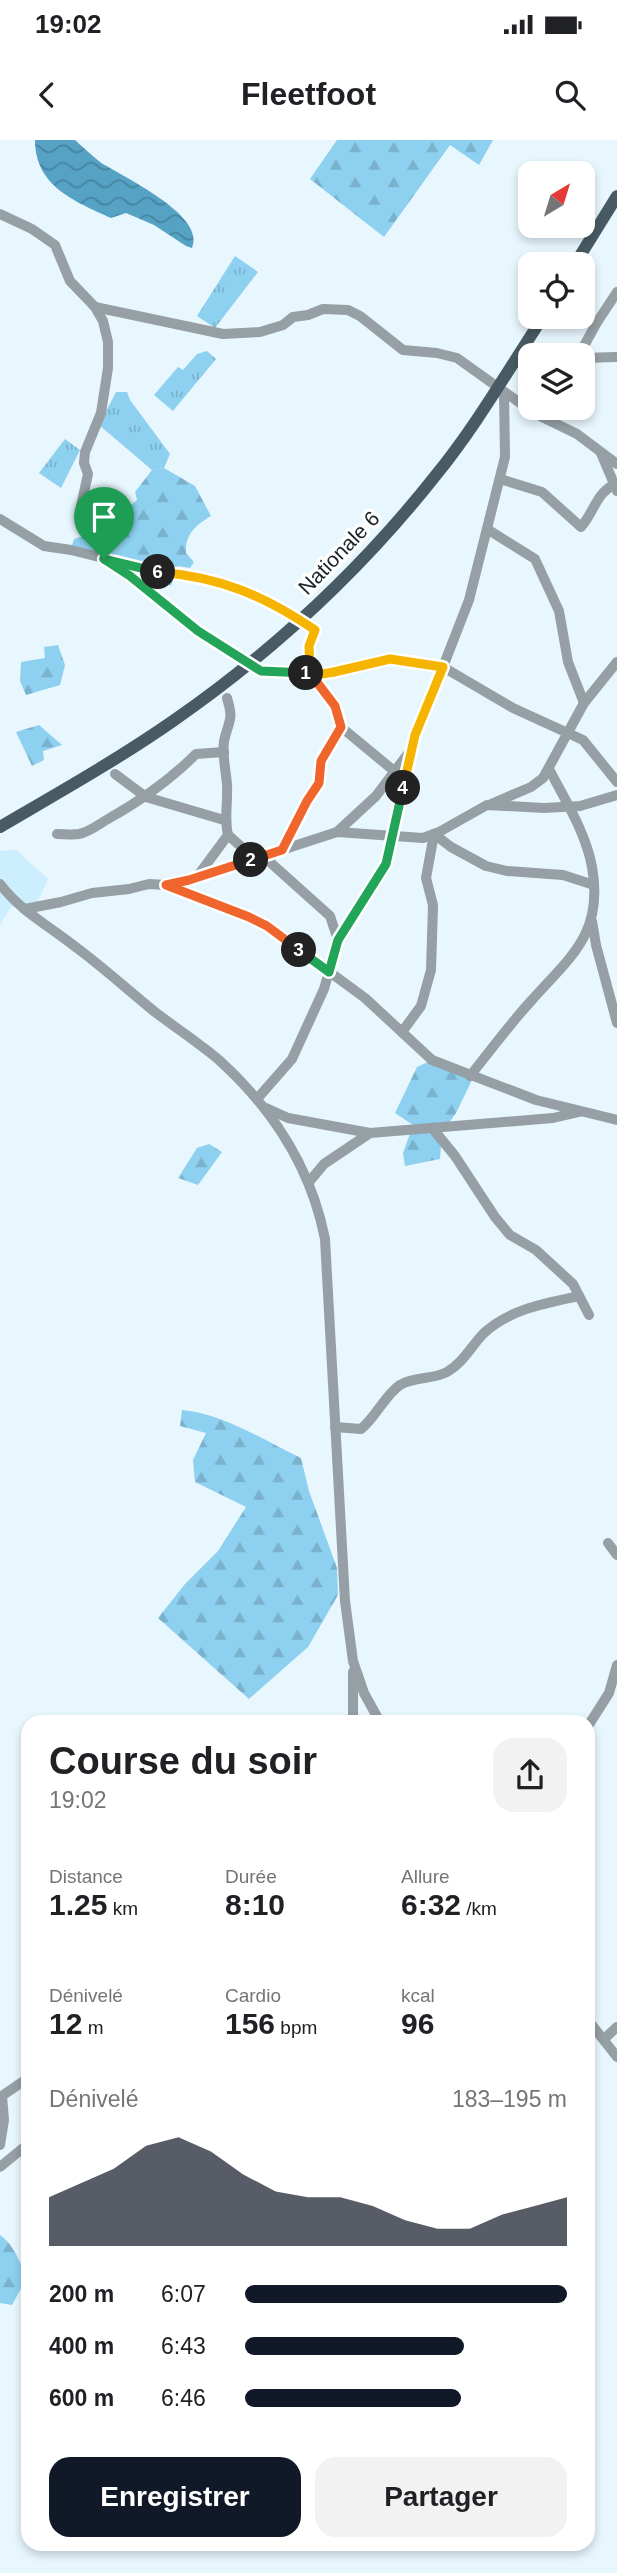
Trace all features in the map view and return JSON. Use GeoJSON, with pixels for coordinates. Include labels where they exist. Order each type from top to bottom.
{"type":"FeatureCollection","features":[{"type":"Feature","properties":{"kind":"main road"},"geometry":{"type":"LineString","coordinates":[[582,252],[617,196]]}},
{"type":"Feature","properties":{"kind":"main road","name":"Nationale 6"},"geometry":{"type":"LineString","coordinates":[[0,827],[149,737],[250,663],[301,620],[409,508],[501,390],[536,329]]}},
{"type":"Feature","properties":{"kind":"street"},"geometry":{"type":"LineString","coordinates":[[0,214],[32,229],[55,244],[70,281],[95,307],[106,331],[108,368],[101,413],[85,452],[84,463],[88,474],[81,506],[104,559],[130,576],[198,631],[261,671],[316,675],[390,659],[443,667],[513,708],[583,740],[617,782]]}},
{"type":"Feature","properties":{"kind":"street"},"geometry":{"type":"LineString","coordinates":[[587,343],[617,292]]}},
{"type":"Feature","properties":{"kind":"street"},"geometry":{"type":"LineString","coordinates":[[95,307],[223,334],[260,332],[283,325],[293,317],[309,315],[323,309],[348,310],[360,316],[403,350],[449,354],[518,400]]}},
{"type":"Feature","properties":{"kind":"street"},"geometry":{"type":"LineString","coordinates":[[595,356],[617,357]]}},
{"type":"Feature","properties":{"kind":"street"},"geometry":{"type":"LineString","coordinates":[[25,909],[102,892],[129,890],[149,884],[166,885],[197,878],[337,832],[369,804],[396,772],[411,748],[469,600],[506,452],[501,390]]}},
{"type":"Feature","properties":{"kind":"street"},"geometry":{"type":"LineString","coordinates":[[551,420],[617,464]]}},
{"type":"Feature","properties":{"kind":"street"},"geometry":{"type":"LineString","coordinates":[[500,479],[542,492],[581,527],[600,494],[616,486],[601,453]]}},
{"type":"Feature","properties":{"kind":"street"},"geometry":{"type":"LineString","coordinates":[[0,519],[44,546],[159,572],[186,573],[241,589],[301,620],[315,630],[309,646],[310,673],[335,706],[341,727],[405,780]]}},
{"type":"Feature","properties":{"kind":"street"},"geometry":{"type":"LineString","coordinates":[[487,529],[535,559],[559,611],[568,662],[584,703]]}},
{"type":"Feature","properties":{"kind":"street"},"geometry":{"type":"LineString","coordinates":[[337,832],[423,838],[487,805],[531,787],[549,769],[584,703],[617,662]]}},
{"type":"Feature","properties":{"kind":"street"},"geometry":{"type":"LineString","coordinates":[[227,698],[232,716],[224,741],[227,794],[224,820],[229,835],[254,858]]}},
{"type":"Feature","properties":{"kind":"street"},"geometry":{"type":"LineString","coordinates":[[282,850],[319,783],[321,761],[341,727]]}},
{"type":"Feature","properties":{"kind":"street"},"geometry":{"type":"LineString","coordinates":[[260,1103],[292,1059],[324,989],[338,940],[386,864],[411,748]]}},
{"type":"Feature","properties":{"kind":"street"},"geometry":{"type":"LineString","coordinates":[[57,834],[78,835],[88,831],[146,797],[183,769],[196,754],[224,752]]}},
{"type":"Feature","properties":{"kind":"street"},"geometry":{"type":"LineString","coordinates":[[470,1076],[532,999],[560,971],[589,928],[592,917],[594,885],[589,856],[568,805],[549,769]]}},
{"type":"Feature","properties":{"kind":"street"},"geometry":{"type":"LineString","coordinates":[[115,774],[146,797],[224,820]]}},
{"type":"Feature","properties":{"kind":"street"},"geometry":{"type":"LineString","coordinates":[[487,805],[544,808],[580,806],[617,794]]}},
{"type":"Feature","properties":{"kind":"street"},"geometry":{"type":"LineString","coordinates":[[434,834],[451,847],[486,866],[507,871],[563,875],[594,885]]}},
{"type":"Feature","properties":{"kind":"street"},"geometry":{"type":"LineString","coordinates":[[402,1032],[421,1006],[430,970],[433,905],[426,878],[434,834]]}},
{"type":"Feature","properties":{"kind":"street"},"geometry":{"type":"LineString","coordinates":[[197,878],[229,835]]}},
{"type":"Feature","properties":{"kind":"street"},"geometry":{"type":"LineString","coordinates":[[266,855],[272,864],[330,916],[338,940]]}},
{"type":"Feature","properties":{"kind":"street"},"geometry":{"type":"LineString","coordinates":[[0,884],[11,899],[217,1059],[260,1103],[293,1149],[309,1182],[325,1239],[345,1601],[353,1661],[353,1715]]}},
{"type":"Feature","properties":{"kind":"street"},"geometry":{"type":"LineString","coordinates":[[166,885],[267,926],[365,998],[432,1060],[536,1100],[617,1120]]}},
{"type":"Feature","properties":{"kind":"street"},"geometry":{"type":"LineString","coordinates":[[592,917],[596,945],[617,1024]]}},
{"type":"Feature","properties":{"kind":"street"},"geometry":{"type":"LineString","coordinates":[[260,1103],[288,1118],[370,1133],[553,1118],[581,1112]]}},
{"type":"Feature","properties":{"kind":"street"},"geometry":{"type":"LineString","coordinates":[[433,1129],[510,1235],[536,1250],[565,1275],[573,1284],[589,1315]]}},
{"type":"Feature","properties":{"kind":"street"},"geometry":{"type":"LineString","coordinates":[[309,1182],[324,1164],[370,1133]]}},
{"type":"Feature","properties":{"kind":"street"},"geometry":{"type":"LineString","coordinates":[[335,1427],[361,1429],[400,1385],[441,1375],[450,1370],[485,1333],[502,1320],[525,1309],[579,1296]]}},
{"type":"Feature","properties":{"kind":"street"},"geometry":{"type":"LineString","coordinates":[[608,1543],[617,1555]]}},
{"type":"Feature","properties":{"kind":"street"},"geometry":{"type":"LineString","coordinates":[[353,1661],[364,1693],[376,1715]]}},
{"type":"Feature","properties":{"kind":"street"},"geometry":{"type":"LineString","coordinates":[[595,1715],[609,1693],[617,1665]]}},
{"type":"Feature","properties":{"kind":"street"},"geometry":{"type":"LineString","coordinates":[[604,2039],[617,2027]]}},
{"type":"Feature","properties":{"kind":"street"},"geometry":{"type":"LineString","coordinates":[[595,2028],[617,2057]]}},
{"type":"Feature","properties":{"kind":"street"},"geometry":{"type":"LineString","coordinates":[[0,2145],[4,2120],[2,2096],[21,2083]]}},
{"type":"Feature","properties":{"kind":"street"},"geometry":{"type":"LineString","coordinates":[[0,2167],[21,2150]]}},
{"type":"Feature","properties":{"kind":"shaded area"},"geometry":{"type":"Polygon","coordinates":[[[16,850],[48,879],[36,906],[27,909],[11,907],[0,925],[0,851],[16,850]]]}},
{"type":"Feature","properties":{"kind":"green space"},"geometry":{"type":"Polygon","coordinates":[[[337,140],[493,140],[479,165],[450,145],[384,237],[310,179],[337,140]]]}},
{"type":"Feature","properties":{"kind":"green space"},"geometry":{"type":"Polygon","coordinates":[[[235,256],[258,272],[215,328],[197,316],[235,256]]]}},
{"type":"Feature","properties":{"kind":"green space"},"geometry":{"type":"Polygon","coordinates":[[[207,351],[216,359],[173,411],[154,395],[178,367],[183,370],[197,354],[207,351]]]}},
{"type":"Feature","properties":{"kind":"green space"},"geometry":{"type":"Polygon","coordinates":[[[116,392],[127,392],[170,454],[164,468],[152,470],[99,425],[116,392]]]}},
{"type":"Feature","properties":{"kind":"green space"},"geometry":{"type":"Polygon","coordinates":[[[65,439],[80,450],[61,488],[39,473],[65,439]]]}},
{"type":"Feature","properties":{"kind":"green space"},"geometry":{"type":"Polygon","coordinates":[[[164,468],[195,486],[211,516],[196,527],[187,540],[186,553],[194,562],[190,568],[178,566],[171,586],[161,581],[160,574],[71,548],[74,539],[90,534],[96,523],[108,514],[137,500],[135,492],[152,470],[164,468]]]}},
{"type":"Feature","properties":{"kind":"green space"},"geometry":{"type":"Polygon","coordinates":[[[58,645],[65,665],[60,685],[26,695],[20,681],[21,662],[45,658],[44,647],[58,645]]]}},
{"type":"Feature","properties":{"kind":"green space"},"geometry":{"type":"Polygon","coordinates":[[[39,725],[62,745],[43,751],[44,760],[32,766],[16,732],[39,725]]]}},
{"type":"Feature","properties":{"kind":"green space"},"geometry":{"type":"Polygon","coordinates":[[[432,1060],[473,1078],[456,1113],[442,1133],[440,1159],[405,1166],[403,1153],[413,1125],[395,1113],[417,1067],[432,1060]]]}},
{"type":"Feature","properties":{"kind":"green space"},"geometry":{"type":"Polygon","coordinates":[[[209,1144],[222,1152],[198,1185],[178,1178],[197,1148],[209,1144]]]}},
{"type":"Feature","properties":{"kind":"green space"},"geometry":{"type":"Polygon","coordinates":[[[182,1410],[198,1412],[228,1422],[301,1458],[309,1491],[337,1568],[338,1595],[308,1647],[249,1699],[158,1618],[185,1584],[218,1551],[246,1507],[195,1482],[193,1460],[206,1433],[180,1426],[182,1410]]]}},
{"type":"Feature","properties":{"kind":"green space"},"geometry":{"type":"Polygon","coordinates":[[[0,2235],[13,2249],[19,2261],[21,2288],[12,2305],[0,2303],[0,2235]]]}},
{"type":"Feature","properties":{"kind":"water"},"geometry":{"type":"Polygon","coordinates":[[[35,140],[75,140],[100,162],[160,198],[187,223],[193,235],[192,248],[154,225],[126,213],[111,218],[59,190],[42,169],[35,140]]]}},
{"type":"Feature","properties":{"kind":"route"},"geometry":{"type":"LineString","coordinates":[[104,559],[130,576],[198,631],[261,671],[310,673],[335,706],[341,727],[321,761],[319,783],[282,850],[166,885],[267,926],[329,972],[338,940],[376,883],[389,857],[411,748],[443,667],[390,659],[316,675],[310,673],[308,658],[315,630],[263,598],[186,573],[159,572],[104,559]]}}]}
